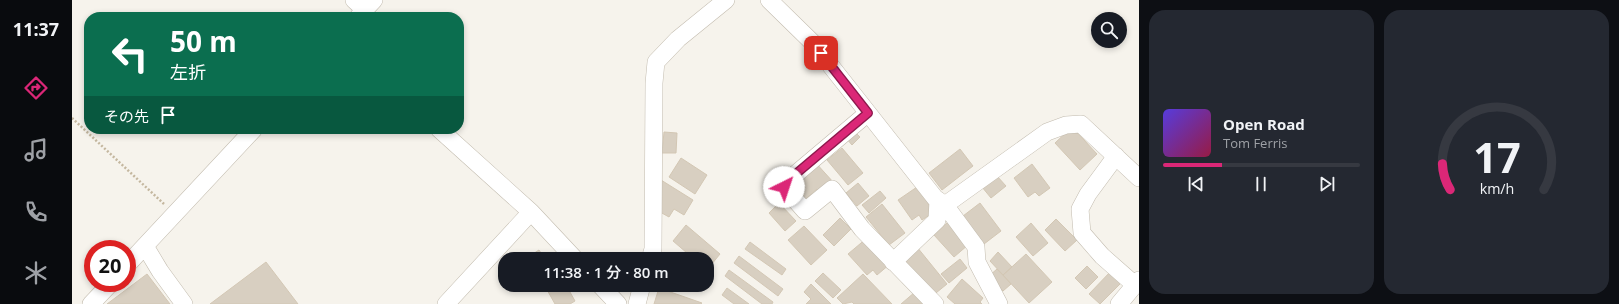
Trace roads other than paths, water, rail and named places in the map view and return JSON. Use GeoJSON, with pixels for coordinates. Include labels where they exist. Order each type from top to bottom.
{"type":"FeatureCollection","features":[{"type":"Feature","properties":{"kind":"street"},"geometry":{"type":"LineString","coordinates":[[652,252],[654,83],[656,62],[678,39],[726,0]]}},
{"type":"Feature","properties":{"kind":"street"},"geometry":{"type":"LineString","coordinates":[[769,0],[812,42],[976,246],[977,262],[999,304]]}},
{"type":"Feature","properties":{"kind":"street"},"geometry":{"type":"LineString","coordinates":[[868,113],[785,183],[784,187],[804,211],[832,189],[862,229],[935,304]]}},
{"type":"Feature","properties":{"kind":"street"},"geometry":{"type":"LineString","coordinates":[[893,262],[937,220],[941,203],[1047,132],[1066,125],[1081,124],[1139,178]]}},
{"type":"Feature","properties":{"kind":"street"},"geometry":{"type":"LineString","coordinates":[[136,256],[249,134]]}},
{"type":"Feature","properties":{"kind":"street"},"geometry":{"type":"LineString","coordinates":[[445,134],[531,212],[568,252]]}},
{"type":"Feature","properties":{"kind":"street"},"geometry":{"type":"LineString","coordinates":[[1116,156],[1088,194],[1080,209],[1082,233],[1102,256],[1137,282],[1119,304]]}},
{"type":"Feature","properties":{"kind":"street"},"geometry":{"type":"LineString","coordinates":[[446,304],[531,212]]}},
{"type":"Feature","properties":{"kind":"street"},"geometry":{"type":"LineString","coordinates":[[145,246],[160,271],[184,304]]}},
{"type":"Feature","properties":{"kind":"street"},"geometry":{"type":"LineString","coordinates":[[92,304],[103,292]]}},
{"type":"Feature","properties":{"kind":"street"},"geometry":{"type":"LineString","coordinates":[[607,292],[618,304]]}},
{"type":"Feature","properties":{"kind":"street"},"geometry":{"type":"LineString","coordinates":[[637,304],[640,292]]}}]}
